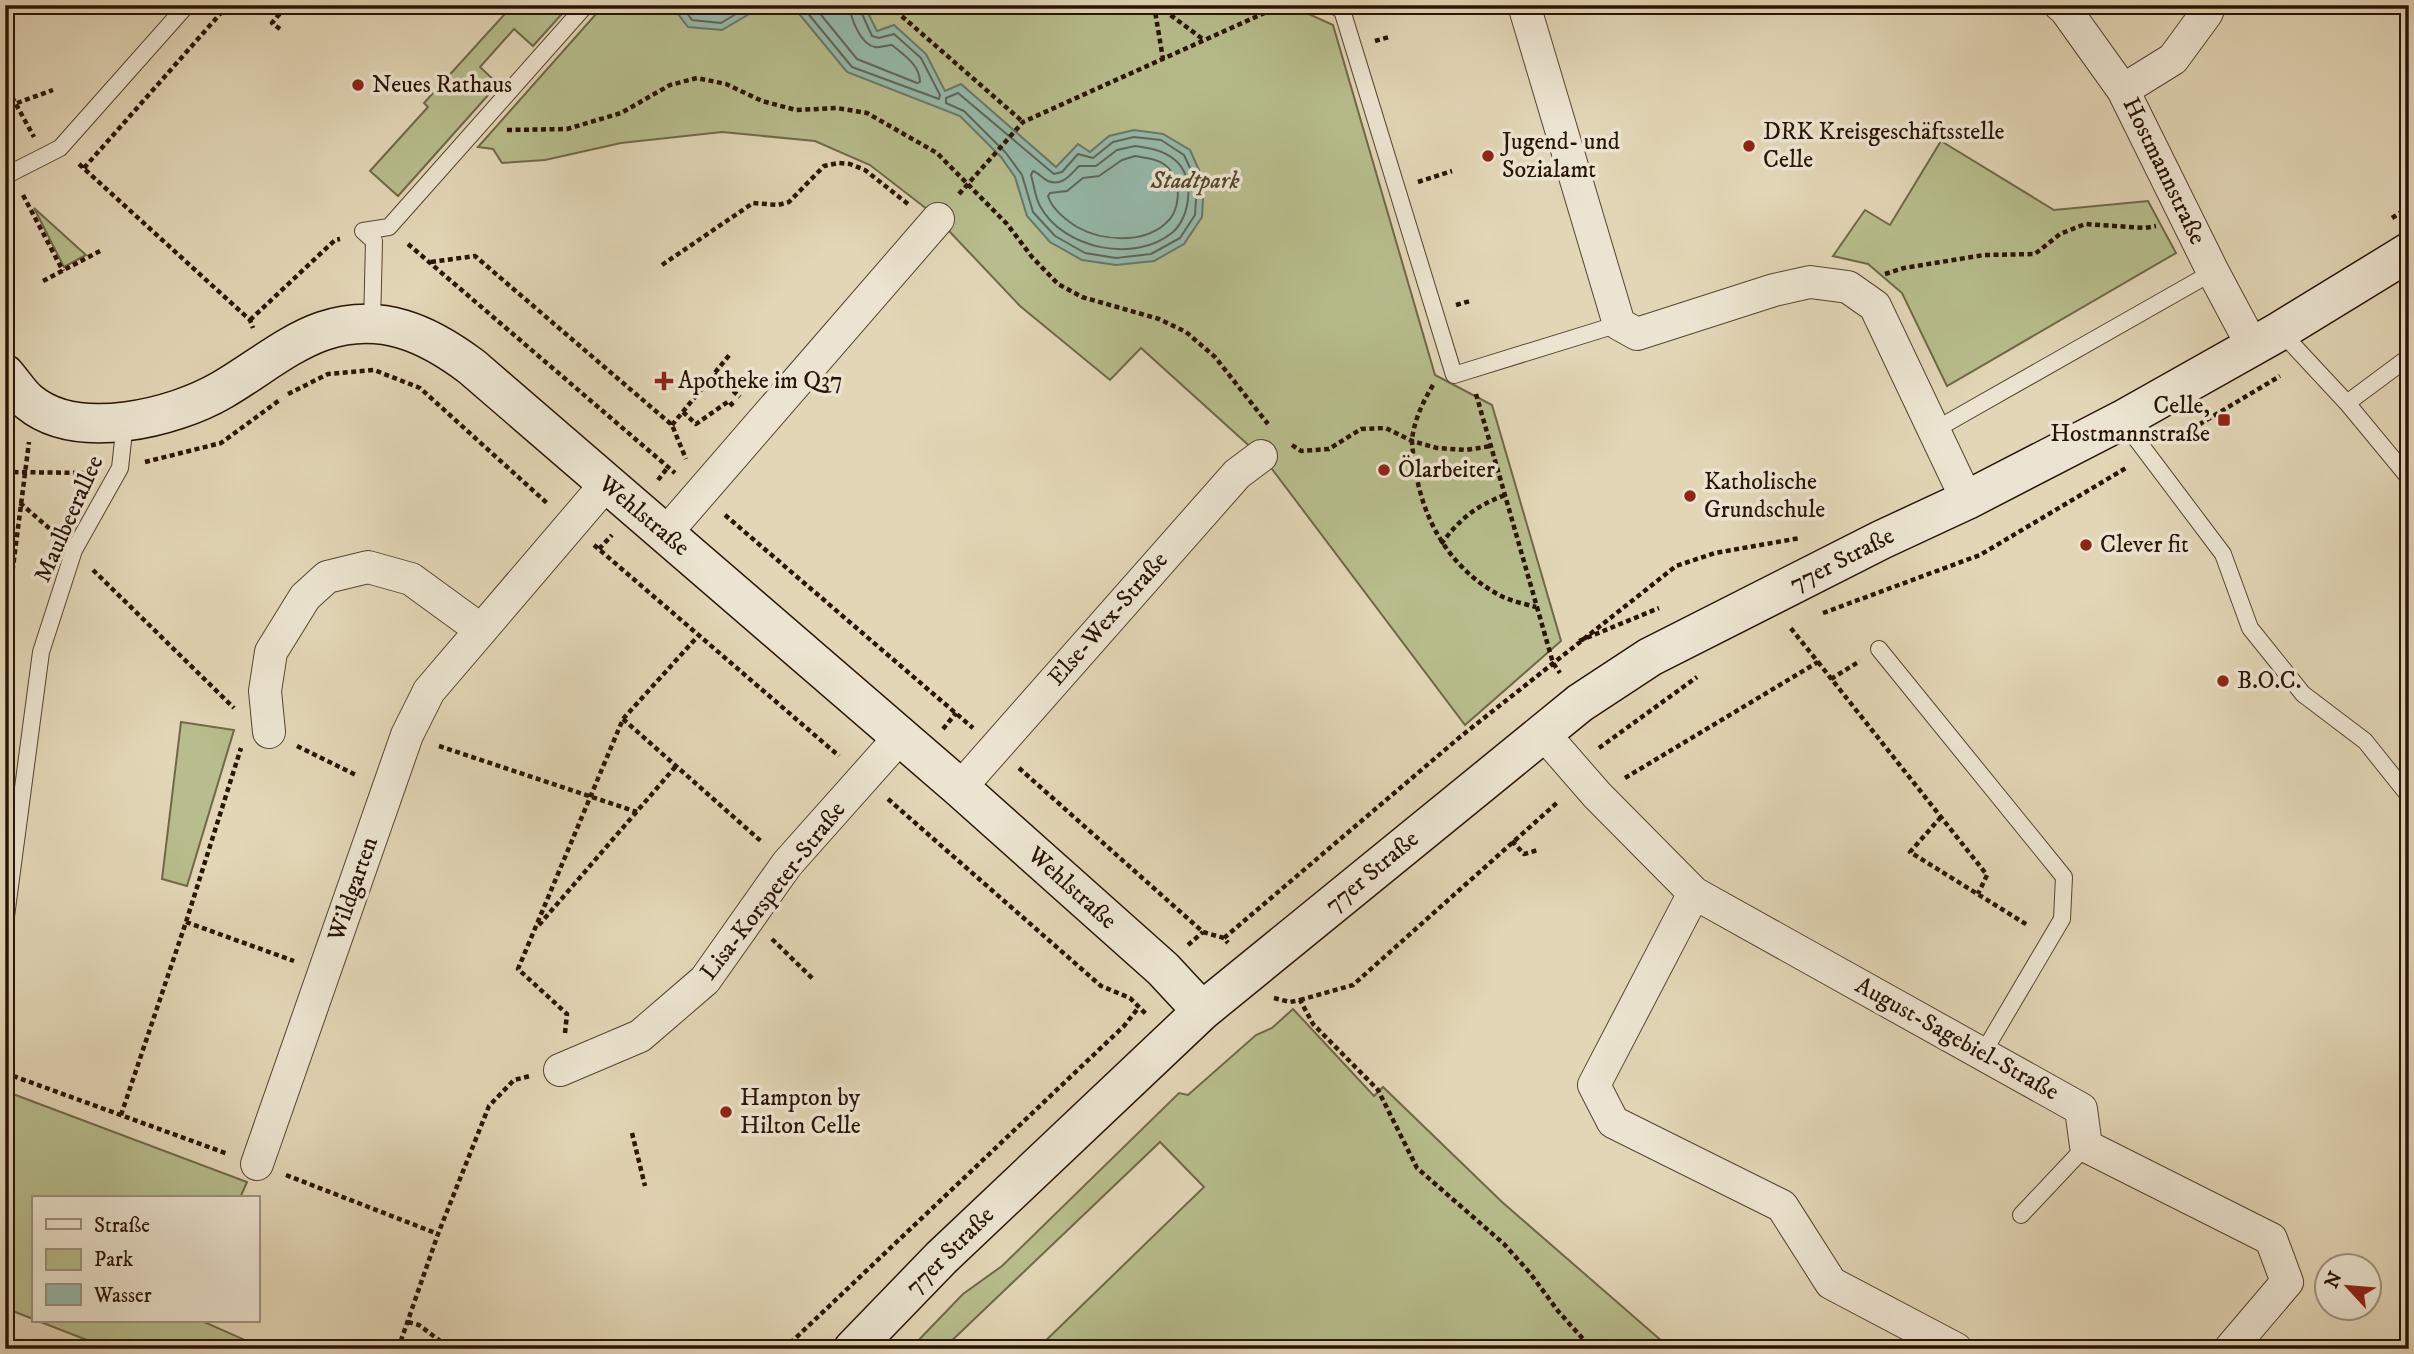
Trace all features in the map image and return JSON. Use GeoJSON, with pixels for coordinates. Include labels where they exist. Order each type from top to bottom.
{"type":"FeatureCollection","features":[{"type":"Feature","properties":{"kind":"street"},"geometry":{"type":"LineString","coordinates":[[1524,5],[1619,324],[1637,334],[1771,281],[1848,287],[1875,306],[1967,500]]}},
{"type":"Feature","properties":{"kind":"street","name":"Hostmannstraße"},"geometry":{"type":"LineString","coordinates":[[2060,5],[2123,90],[2214,272],[2267,339]]}},
{"type":"Feature","properties":{"kind":"street"},"geometry":{"type":"LineString","coordinates":[[2123,90],[2173,59],[2206,15],[2210,5]]}},
{"type":"Feature","properties":{"kind":"street"},"geometry":{"type":"LineString","coordinates":[[665,534],[936,222]]}},
{"type":"Feature","properties":{"kind":"street","name":"77er Straße"},"geometry":{"type":"LineString","coordinates":[[853,1349],[941,1258],[1202,1011],[1580,703],[1650,657],[2122,420],[2267,339],[2409,251]]}},
{"type":"Feature","properties":{"kind":"street","name":"Wehlstraße"},"geometry":{"type":"LineString","coordinates":[[5,373],[30,403],[69,420],[105,424],[125,422],[191,406],[219,392],[294,345],[324,331],[353,325],[372,325],[412,330],[431,338],[451,351],[960,788],[1163,969],[1202,1011]]}},
{"type":"Feature","properties":{"kind":"street","name":"Else-Wex-Straße"},"geometry":{"type":"LineString","coordinates":[[960,788],[1237,474],[1261,456]]}},
{"type":"Feature","properties":{"kind":"street","name":"Wildgarten"},"geometry":{"type":"LineString","coordinates":[[257,1164],[407,735],[429,691],[606,484]]}},
{"type":"Feature","properties":{"kind":"street"},"geometry":{"type":"LineString","coordinates":[[259,727],[271,652],[306,597],[327,577],[368,567],[411,579],[481,631]]}},
{"type":"Feature","properties":{"kind":"street","name":"August-Sagebiel-Straße"},"geometry":{"type":"LineString","coordinates":[[1543,733],[1585,781],[1694,893],[2081,1109],[2086,1146]]}},
{"type":"Feature","properties":{"kind":"street","name":"Lisa-Korspeter-Straße"},"geometry":{"type":"LineString","coordinates":[[560,1070],[640,1036],[705,980],[787,864],[900,737]]}},
{"type":"Feature","properties":{"kind":"street"},"geometry":{"type":"LineString","coordinates":[[1694,893],[1594,1085],[1613,1122],[1782,1206],[1831,1283],[1956,1349]]}},
{"type":"Feature","properties":{"kind":"street"},"geometry":{"type":"LineString","coordinates":[[2086,1146],[2272,1239],[2287,1282],[2230,1349]]}},
{"type":"Feature","properties":{"kind":"lane"},"geometry":{"type":"LineString","coordinates":[[13,175],[60,148],[187,5]]}},
{"type":"Feature","properties":{"kind":"lane"},"geometry":{"type":"LineString","coordinates":[[363,231],[389,227],[586,5]]}},
{"type":"Feature","properties":{"kind":"lane"},"geometry":{"type":"LineString","coordinates":[[1332,5],[1342,10],[1397,188],[1462,373],[1619,324]]}},
{"type":"Feature","properties":{"kind":"lane"},"geometry":{"type":"LineString","coordinates":[[363,231],[374,240],[372,325]]}},
{"type":"Feature","properties":{"kind":"lane"},"geometry":{"type":"LineString","coordinates":[[1933,431],[2214,272]]}},
{"type":"Feature","properties":{"kind":"lane"},"geometry":{"type":"LineString","coordinates":[[2267,339],[2307,360],[2347,403],[2409,478]]}},
{"type":"Feature","properties":{"kind":"lane"},"geometry":{"type":"LineString","coordinates":[[2347,403],[2409,357]]}},
{"type":"Feature","properties":{"kind":"lane"},"geometry":{"type":"LineString","coordinates":[[2122,420],[2223,554],[2250,628],[2303,694],[2365,741],[2409,796]]}},
{"type":"Feature","properties":{"kind":"lane","name":"Maulbeerallee"},"geometry":{"type":"LineString","coordinates":[[5,924],[41,652],[74,550],[120,468],[125,422]]}},
{"type":"Feature","properties":{"kind":"lane"},"geometry":{"type":"LineString","coordinates":[[1879,649],[2063,877],[2062,919],[1983,1053]]}},
{"type":"Feature","properties":{"kind":"lane"},"geometry":{"type":"LineString","coordinates":[[2021,1215],[2086,1146]]}},
{"type":"Feature","properties":{"kind":"path"},"geometry":{"type":"LineString","coordinates":[[84,168],[228,5]]}},
{"type":"Feature","properties":{"kind":"path"},"geometry":{"type":"LineString","coordinates":[[280,5],[281,12],[272,23],[280,29]]}},
{"type":"Feature","properties":{"kind":"path"},"geometry":{"type":"LineString","coordinates":[[378,10],[382,5]]}},
{"type":"Feature","properties":{"kind":"path"},"geometry":{"type":"LineString","coordinates":[[889,5],[1020,125]]}},
{"type":"Feature","properties":{"kind":"path"},"geometry":{"type":"LineString","coordinates":[[1155,5],[1163,59]]}},
{"type":"Feature","properties":{"kind":"path"},"geometry":{"type":"LineString","coordinates":[[1155,5],[1205,40]]}},
{"type":"Feature","properties":{"kind":"path"},"geometry":{"type":"LineString","coordinates":[[981,170],[1020,125],[1282,5]]}},
{"type":"Feature","properties":{"kind":"path"},"geometry":{"type":"LineString","coordinates":[[16,103],[53,90]]}},
{"type":"Feature","properties":{"kind":"path"},"geometry":{"type":"LineString","coordinates":[[12,97],[43,156]]}},
{"type":"Feature","properties":{"kind":"path"},"geometry":{"type":"LineString","coordinates":[[60,148],[250,320],[268,362]]}},
{"type":"Feature","properties":{"kind":"path"},"geometry":{"type":"LineString","coordinates":[[662,265],[754,203],[778,205],[789,202],[824,166],[838,163],[865,170],[936,222]]}},
{"type":"Feature","properties":{"kind":"path"},"geometry":{"type":"LineString","coordinates":[[1397,188],[1452,171]]}},
{"type":"Feature","properties":{"kind":"path"},"geometry":{"type":"LineString","coordinates":[[13,175],[63,271]]}},
{"type":"Feature","properties":{"kind":"path"},"geometry":{"type":"LineString","coordinates":[[2386,222],[2409,207]]}},
{"type":"Feature","properties":{"kind":"path"},"geometry":{"type":"LineString","coordinates":[[1848,287],[1904,268],[1984,255],[2035,254],[2060,234],[2085,224],[2145,228],[2188,219]]}},
{"type":"Feature","properties":{"kind":"path"},"geometry":{"type":"LineString","coordinates":[[389,227],[995,747],[1203,932],[1224,938],[1275,999],[1290,1002],[1353,985],[1511,841],[1585,781],[1707,670]]}},
{"type":"Feature","properties":{"kind":"path"},"geometry":{"type":"LineString","coordinates":[[250,320],[335,240],[363,231]]}},
{"type":"Feature","properties":{"kind":"path"},"geometry":{"type":"LineString","coordinates":[[43,281],[100,251]]}},
{"type":"Feature","properties":{"kind":"path"},"geometry":{"type":"LineString","coordinates":[[430,262],[475,256],[672,425],[677,436]]}},
{"type":"Feature","properties":{"kind":"path"},"geometry":{"type":"LineString","coordinates":[[672,425],[731,353]]}},
{"type":"Feature","properties":{"kind":"path"},"geometry":{"type":"LineString","coordinates":[[1814,617],[1980,555],[2307,360]]}},
{"type":"Feature","properties":{"kind":"path"},"geometry":{"type":"LineString","coordinates":[[328,374],[374,370],[420,388],[571,525],[1101,986],[1130,998],[1171,1039]]}},
{"type":"Feature","properties":{"kind":"path"},"geometry":{"type":"LineString","coordinates":[[1537,608],[1501,596],[1471,576],[1441,544],[1427,513],[1417,478],[1412,441],[1420,407],[1434,383],[1462,373],[1491,446],[1553,663]]}},
{"type":"Feature","properties":{"kind":"path"},"geometry":{"type":"LineString","coordinates":[[714,374],[741,398]]}},
{"type":"Feature","properties":{"kind":"path","name":"Maulbeerallee"},"geometry":{"type":"LineString","coordinates":[[5,630],[29,443],[30,403]]}},
{"type":"Feature","properties":{"kind":"path"},"geometry":{"type":"LineString","coordinates":[[1412,441],[1437,448],[1466,450],[1491,446]]}},
{"type":"Feature","properties":{"kind":"path"},"geometry":{"type":"LineString","coordinates":[[5,472],[17,474]]}},
{"type":"Feature","properties":{"kind":"path"},"geometry":{"type":"LineString","coordinates":[[1441,544],[1458,522],[1480,505],[1505,495]]}},
{"type":"Feature","properties":{"kind":"path"},"geometry":{"type":"LineString","coordinates":[[20,503],[74,550],[259,727],[387,791]]}},
{"type":"Feature","properties":{"kind":"path"},"geometry":{"type":"LineString","coordinates":[[1224,938],[1460,737],[1676,566],[1715,553],[1805,537]]}},
{"type":"Feature","properties":{"kind":"path"},"geometry":{"type":"LineString","coordinates":[[1777,632],[1801,621]]}},
{"type":"Feature","properties":{"kind":"path"},"geometry":{"type":"LineString","coordinates":[[1789,626],[1987,875],[1978,894]]}},
{"type":"Feature","properties":{"kind":"path"},"geometry":{"type":"LineString","coordinates":[[398,1349],[438,1234],[489,1106],[514,1080],[560,1070],[567,1014],[518,969],[623,719],[698,636]]}},
{"type":"Feature","properties":{"kind":"path"},"geometry":{"type":"LineString","coordinates":[[1831,679],[1879,649]]}},
{"type":"Feature","properties":{"kind":"path"},"geometry":{"type":"LineString","coordinates":[[1585,781],[1818,662]]}},
{"type":"Feature","properties":{"kind":"path"},"geometry":{"type":"LineString","coordinates":[[623,719],[787,864]]}},
{"type":"Feature","properties":{"kind":"path"},"geometry":{"type":"LineString","coordinates":[[121,1115],[187,922],[259,727]]}},
{"type":"Feature","properties":{"kind":"path"},"geometry":{"type":"LineString","coordinates":[[407,735],[637,812]]}},
{"type":"Feature","properties":{"kind":"path"},"geometry":{"type":"LineString","coordinates":[[536,928],[676,766]]}},
{"type":"Feature","properties":{"kind":"path"},"geometry":{"type":"LineString","coordinates":[[1941,817],[1910,852],[2051,939]]}},
{"type":"Feature","properties":{"kind":"path"},"geometry":{"type":"LineString","coordinates":[[1511,841],[1524,853],[1538,850]]}},
{"type":"Feature","properties":{"kind":"path"},"geometry":{"type":"LineString","coordinates":[[187,922],[324,972]]}},
{"type":"Feature","properties":{"kind":"path"},"geometry":{"type":"LineString","coordinates":[[794,961],[814,980]]}},
{"type":"Feature","properties":{"kind":"path"},"geometry":{"type":"LineString","coordinates":[[1300,1000],[1313,1024],[1378,1090],[1417,1168],[1504,1244],[1592,1349]]}},
{"type":"Feature","properties":{"kind":"path"},"geometry":{"type":"LineString","coordinates":[[785,1349],[1124,1026],[1139,1007]]}},
{"type":"Feature","properties":{"kind":"path"},"geometry":{"type":"LineString","coordinates":[[5,1073],[257,1164],[438,1234]]}},
{"type":"Feature","properties":{"kind":"path"},"geometry":{"type":"LineString","coordinates":[[632,1133],[645,1186]]}},
{"type":"Feature","properties":{"kind":"path"},"geometry":{"type":"LineString","coordinates":[[408,1322],[419,1325],[451,1349]]}},
{"type":"Feature","properties":{"kind":"green space"},"geometry":{"type":"Polygon","coordinates":[[[513,5],[570,5],[533,46],[514,29],[480,67],[498,84],[398,196],[370,171],[428,107],[424,103],[513,5]]]}},
{"type":"Feature","properties":{"kind":"green space","name":"Stadtpark"},"geometry":{"type":"Polygon","coordinates":[[[604,5],[1289,5],[1333,25],[1435,375],[1492,405],[1561,641],[1465,725],[1266,461],[1141,348],[1110,380],[1020,306],[932,213],[870,165],[815,141],[722,132],[621,143],[545,160],[502,163],[493,149],[478,147],[604,5]]]}},
{"type":"Feature","properties":{"kind":"green space"},"geometry":{"type":"Polygon","coordinates":[[[1941,141],[2054,210],[2148,201],[2176,253],[1947,386],[1902,293],[1868,264],[1833,256],[1865,210],[1890,225],[1941,141]]]}},
{"type":"Feature","properties":{"kind":"green space"},"geometry":{"type":"Polygon","coordinates":[[[34,208],[86,255],[64,267],[34,208]]]}},
{"type":"Feature","properties":{"kind":"green space"},"geometry":{"type":"Polygon","coordinates":[[[181,722],[234,730],[187,886],[162,879],[181,722]]]}},
{"type":"Feature","properties":{"kind":"green space"},"geometry":{"type":"Polygon","coordinates":[[[1293,1009],[1374,1096],[1383,1087],[1502,1202],[1671,1349],[1037,1349],[1204,1187],[1160,1142],[943,1349],[910,1349],[963,1294],[1002,1266],[1179,1093],[1188,1095],[1256,1035],[1272,1028],[1293,1009]]]}},
{"type":"Feature","properties":{"kind":"green space"},"geometry":{"type":"Polygon","coordinates":[[[5,1091],[247,1182],[241,1196],[32,1196],[32,1319],[5,1308],[5,1091]]]}},
{"type":"Feature","properties":{"kind":"green space"},"geometry":{"type":"Polygon","coordinates":[[[41,1322],[204,1322],[265,1349],[110,1349],[41,1322]]]}},
{"type":"Feature","properties":{"kind":"water"},"geometry":{"type":"Polygon","coordinates":[[[674,5],[864,5],[877,31],[894,25],[926,54],[945,91],[961,84],[1056,167],[1078,144],[1090,152],[1109,136],[1134,130],[1163,134],[1190,150],[1204,181],[1202,217],[1184,244],[1154,261],[1116,265],[1082,260],[1050,242],[1027,216],[1015,177],[1001,157],[960,116],[847,72],[796,10],[758,9],[722,30],[688,27],[674,5]]]}},
{"type":"Feature","properties":{"kind":"place","name":"Neues Rathaus"},"geometry":{"type":"Point","coordinates":[358,85]}},
{"type":"Feature","properties":{"kind":"place","name":"DRK Kreisgeschäftsstelle Celle"},"geometry":{"type":"Point","coordinates":[1749,146]}},
{"type":"Feature","properties":{"kind":"place","name":"Jugend- und Sozialamt"},"geometry":{"type":"Point","coordinates":[1488,156]}},
{"type":"Feature","properties":{"kind":"place","name":"Apotheke im Q37"},"geometry":{"type":"Point","coordinates":[664,381]}},
{"type":"Feature","properties":{"kind":"place","name":"Celle, Hostmannstraße"},"geometry":{"type":"Point","coordinates":[2224,420]}},
{"type":"Feature","properties":{"kind":"place","name":"Ölarbeiter"},"geometry":{"type":"Point","coordinates":[1384,470]}},
{"type":"Feature","properties":{"kind":"place","name":"Katholische Grundschule"},"geometry":{"type":"Point","coordinates":[1690,496]}},
{"type":"Feature","properties":{"kind":"place","name":"Clever fit"},"geometry":{"type":"Point","coordinates":[2086,545]}},
{"type":"Feature","properties":{"kind":"place","name":"B.O.C."},"geometry":{"type":"Point","coordinates":[2223,681]}},
{"type":"Feature","properties":{"kind":"place","name":"Hampton by Hilton Celle"},"geometry":{"type":"Point","coordinates":[726,1112]}}]}
